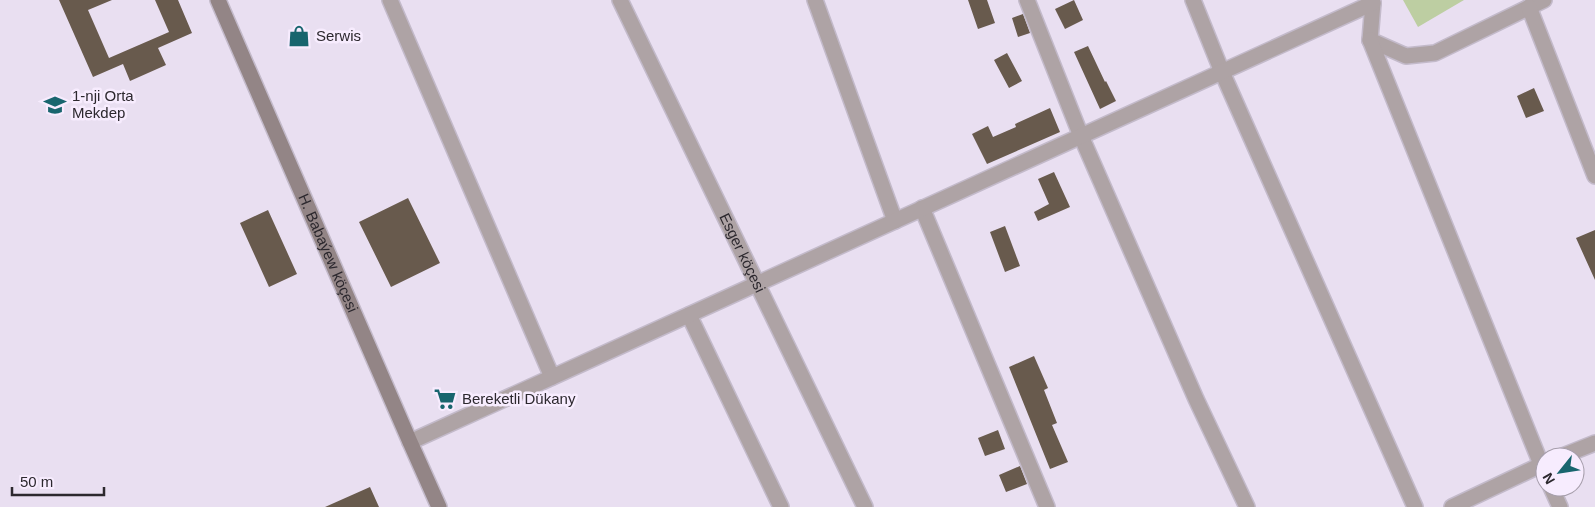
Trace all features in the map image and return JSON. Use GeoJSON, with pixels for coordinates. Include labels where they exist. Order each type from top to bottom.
{"type":"FeatureCollection","features":[{"type":"Feature","properties":{"kind":"street","name":"H. Babaýew köçesi"},"geometry":{"type":"LineString","coordinates":[[218,0],[440,507]]}},
{"type":"Feature","properties":{"kind":"street"},"geometry":{"type":"LineString","coordinates":[[390,0],[552,377]]}},
{"type":"Feature","properties":{"kind":"street","name":"Esger köçesi"},"geometry":{"type":"LineString","coordinates":[[620,0],[865,507]]}},
{"type":"Feature","properties":{"kind":"street"},"geometry":{"type":"LineString","coordinates":[[815,0],[895,221]]}},
{"type":"Feature","properties":{"kind":"street"},"geometry":{"type":"LineString","coordinates":[[1027,0],[1081,136],[1196,399],[1247,507]]}},
{"type":"Feature","properties":{"kind":"street"},"geometry":{"type":"LineString","coordinates":[[1193,0],[1222,72],[1415,507]]}},
{"type":"Feature","properties":{"kind":"street"},"geometry":{"type":"LineString","coordinates":[[1370,40],[1406,56],[1435,53],[1544,0]]}},
{"type":"Feature","properties":{"kind":"street"},"geometry":{"type":"LineString","coordinates":[[410,442],[1222,72],[1372,1],[1370,40],[1536,447]]}},
{"type":"Feature","properties":{"kind":"street"},"geometry":{"type":"LineString","coordinates":[[1529,7],[1595,176]]}},
{"type":"Feature","properties":{"kind":"street"},"geometry":{"type":"LineString","coordinates":[[922,208],[1047,507]]}},
{"type":"Feature","properties":{"kind":"street"},"geometry":{"type":"LineString","coordinates":[[689,315],[781,507]]}},
{"type":"Feature","properties":{"kind":"street"},"geometry":{"type":"LineString","coordinates":[[1583,447],[1595,442]]}},
{"type":"Feature","properties":{"kind":"street"},"geometry":{"type":"LineString","coordinates":[[1452,507],[1535,471]]}},
{"type":"Feature","properties":{"kind":"green space"},"geometry":{"type":"Polygon","coordinates":[[[1403,0],[1464,0],[1418,27],[1403,0]]]}},
{"type":"Feature","properties":{"kind":"building"},"geometry":{"type":"Polygon","coordinates":[[[59,0],[112,0],[88,10],[109,58],[169,32],[155,0],[178,0],[192,33],[158,48],[166,65],[130,81],[123,64],[93,77],[59,0]]]}},
{"type":"Feature","properties":{"kind":"building"},"geometry":{"type":"Polygon","coordinates":[[[968,0],[987,0],[995,23],[978,29],[968,0]]]}},
{"type":"Feature","properties":{"kind":"building"},"geometry":{"type":"Polygon","coordinates":[[[1074,0],[1083,20],[1065,29],[1055,9],[1074,0]]]}},
{"type":"Feature","properties":{"kind":"building"},"geometry":{"type":"Polygon","coordinates":[[[1023,14],[1030,33],[1018,37],[1012,18],[1023,14]]]}},
{"type":"Feature","properties":{"kind":"building"},"geometry":{"type":"Polygon","coordinates":[[[1088,46],[1116,101],[1100,109],[1074,52],[1088,46]]]}},
{"type":"Feature","properties":{"kind":"building"},"geometry":{"type":"Polygon","coordinates":[[[1007,53],[1022,81],[1009,88],[994,60],[1007,53]]]}},
{"type":"Feature","properties":{"kind":"building"},"geometry":{"type":"Polygon","coordinates":[[[1534,88],[1544,111],[1526,118],[1517,96],[1534,88]]]}},
{"type":"Feature","properties":{"kind":"building"},"geometry":{"type":"Polygon","coordinates":[[[1050,108],[1060,132],[987,164],[972,134],[988,126],[993,137],[1016,127],[1015,124],[1050,108]]]}},
{"type":"Feature","properties":{"kind":"building"},"geometry":{"type":"Polygon","coordinates":[[[1054,172],[1070,207],[1038,221],[1034,212],[1049,204],[1038,179],[1054,172]]]}},
{"type":"Feature","properties":{"kind":"building"},"geometry":{"type":"Polygon","coordinates":[[[408,198],[440,263],[391,287],[359,222],[408,198]]]}},
{"type":"Feature","properties":{"kind":"building"},"geometry":{"type":"Polygon","coordinates":[[[268,210],[297,274],[269,287],[240,223],[268,210]]]}},
{"type":"Feature","properties":{"kind":"building"},"geometry":{"type":"Polygon","coordinates":[[[1005,226],[1020,266],[1005,272],[990,232],[1005,226]]]}},
{"type":"Feature","properties":{"kind":"building"},"geometry":{"type":"Polygon","coordinates":[[[1595,230],[1595,280],[1576,238],[1595,230]]]}},
{"type":"Feature","properties":{"kind":"building"},"geometry":{"type":"Polygon","coordinates":[[[1034,356],[1048,388],[1044,390],[1057,423],[1052,425],[1068,462],[1050,469],[1009,367],[1034,356]]]}},
{"type":"Feature","properties":{"kind":"building"},"geometry":{"type":"Polygon","coordinates":[[[998,430],[1005,449],[985,456],[978,438],[998,430]]]}},
{"type":"Feature","properties":{"kind":"building"},"geometry":{"type":"Polygon","coordinates":[[[1020,466],[1027,484],[1006,492],[999,475],[1020,466]]]}},
{"type":"Feature","properties":{"kind":"building"},"geometry":{"type":"Polygon","coordinates":[[[370,487],[379,507],[325,507],[370,487]]]}},
{"type":"Feature","properties":{"kind":"place","name":"Serwis"},"geometry":{"type":"Point","coordinates":[299,36]}},
{"type":"Feature","properties":{"kind":"place","name":"1-nji Orta Mekdep"},"geometry":{"type":"Point","coordinates":[55,105]}},
{"type":"Feature","properties":{"kind":"place","name":"Bereketli Dükany"},"geometry":{"type":"Point","coordinates":[445,399]}}]}
